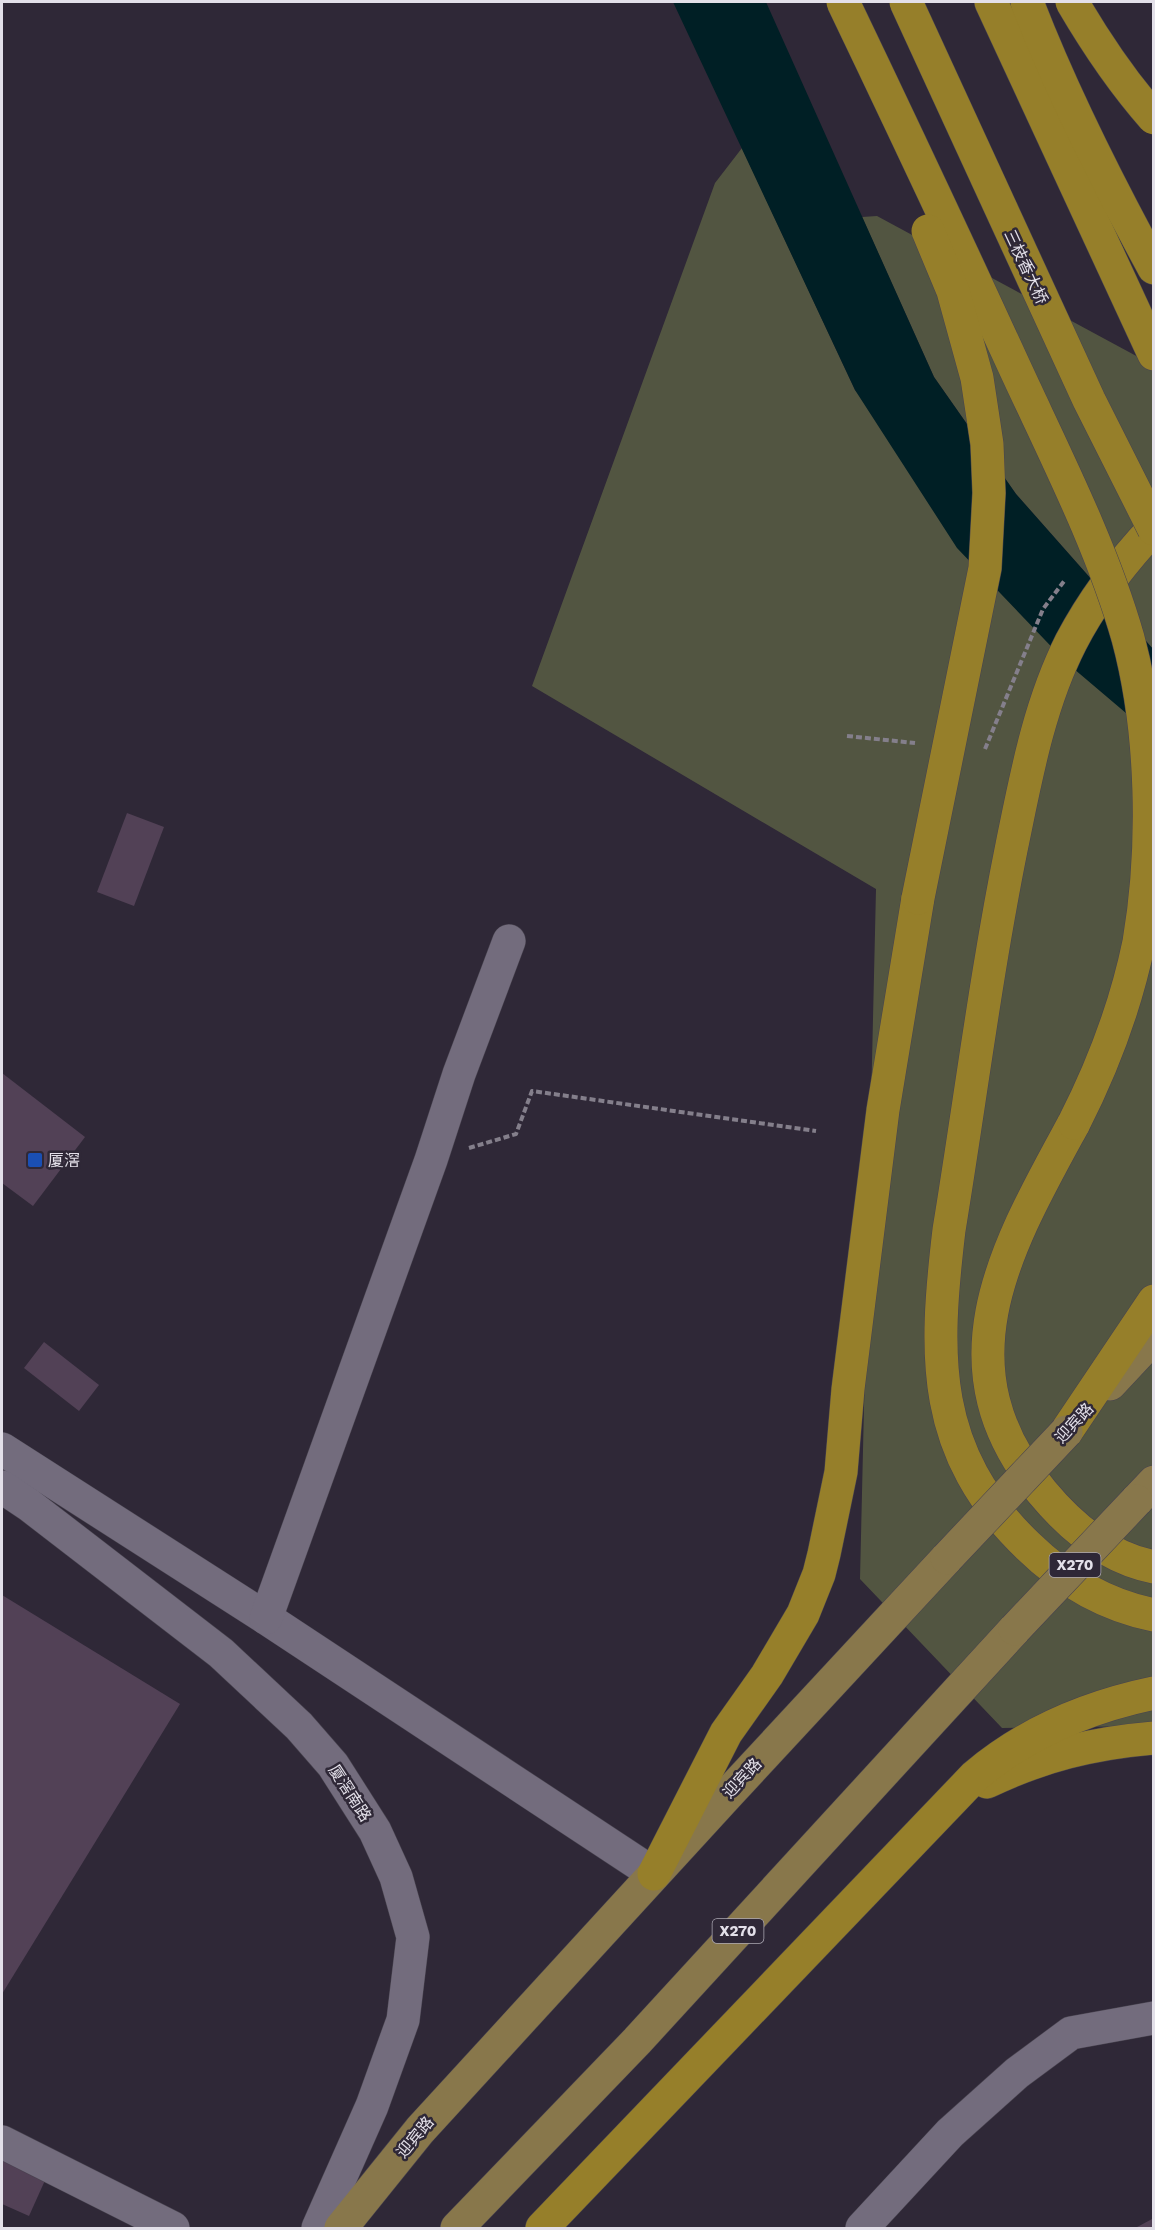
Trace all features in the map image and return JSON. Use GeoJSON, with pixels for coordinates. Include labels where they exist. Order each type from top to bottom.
{"type":"FeatureCollection","features":[{"type":"Feature","properties":{"kind":"highway"},"geometry":{"type":"LineString","coordinates":[[654,1874],[726,1733],[767,1675],[803,1614],[822,1564],[838,1494],[874,1173],[894,1036],[918,898],[985,568],[988,503],[987,444],[977,378],[967,336],[952,291],[834,2]]}},
{"type":"Feature","properties":{"kind":"highway"},"geometry":{"type":"LineString","coordinates":[[843,2],[1071,490],[1114,594],[1134,664],[1146,743],[1149,783],[1149,857],[1140,939],[1125,1000],[1090,1091],[1024,1218],[1002,1268],[990,1328],[988,1369],[998,1417],[1017,1459],[1051,1504],[1070,1523],[1102,1546],[1128,1559],[1154,1567]]}},
{"type":"Feature","properties":{"kind":"highway","name":"三枝香大桥"},"geometry":{"type":"LineString","coordinates":[[906,2],[1074,368],[1154,528]]}},
{"type":"Feature","properties":{"kind":"highway"},"geometry":{"type":"LineString","coordinates":[[991,2],[1154,354]]}},
{"type":"Feature","properties":{"kind":"highway"},"geometry":{"type":"LineString","coordinates":[[1027,2],[1053,65],[1124,214],[1154,268]]}},
{"type":"Feature","properties":{"kind":"highway"},"geometry":{"type":"LineString","coordinates":[[1072,2],[1101,51],[1124,83],[1154,118]]}},
{"type":"Feature","properties":{"kind":"highway"},"geometry":{"type":"LineString","coordinates":[[1154,528],[1121,566],[1071,642],[1046,702],[1035,742],[1000,909],[950,1230],[942,1306],[943,1390],[948,1416],[964,1462],[988,1502],[1006,1524],[1044,1561],[1079,1587],[1118,1606],[1154,1615]]}},
{"type":"Feature","properties":{"kind":"highway"},"geometry":{"type":"LineString","coordinates":[[1066,1432],[1154,1301]]}},
{"type":"Feature","properties":{"kind":"highway"},"geometry":{"type":"LineString","coordinates":[[542,2229],[981,1771],[1012,1747],[1053,1724],[1098,1708],[1154,1693]]}},
{"type":"Feature","properties":{"kind":"highway"},"geometry":{"type":"LineString","coordinates":[[938,1815],[983,1784],[1030,1763],[1092,1745],[1154,1738]]}},
{"type":"Feature","properties":{"kind":"main road","name":"迎宾路"},"geometry":{"type":"LineString","coordinates":[[340,2229],[420,2130],[654,1874],[1154,1337]]}},
{"type":"Feature","properties":{"kind":"main road","name":"X270"},"geometry":{"type":"LineString","coordinates":[[457,2229],[645,2032],[1015,1629],[1145,1491]]}},
{"type":"Feature","properties":{"kind":"street"},"geometry":{"type":"LineString","coordinates":[[266,1618],[431,1160],[459,1074],[509,941]]}},
{"type":"Feature","properties":{"kind":"street"},"geometry":{"type":"LineString","coordinates":[[2,1449],[266,1618],[654,1874]]}},
{"type":"Feature","properties":{"kind":"street","name":"厦滘南路"},"geometry":{"type":"LineString","coordinates":[[2,1487],[29,1505],[221,1653],[299,1726],[333,1765],[369,1821],[396,1877],[413,1937],[403,2020],[372,2106],[318,2229]]}},
{"type":"Feature","properties":{"kind":"street"},"geometry":{"type":"LineString","coordinates":[[862,2229],[950,2133],[1017,2073],[1071,2033],[1154,2018]]}},
{"type":"Feature","properties":{"kind":"street"},"geometry":{"type":"LineString","coordinates":[[2,2142],[173,2229]]}},
{"type":"Feature","properties":{"kind":"path"},"geometry":{"type":"LineString","coordinates":[[431,1160],[516,1134],[532,1091],[816,1131]]}},
{"type":"Feature","properties":{"kind":"shaded area"},"geometry":{"type":"Polygon","coordinates":[[[673,2],[766,2],[934,377],[1016,494],[1153,649],[1153,736],[1067,663],[957,548],[855,390],[673,2]]]}},
{"type":"Feature","properties":{"kind":"shaded area"},"geometry":{"type":"Polygon","coordinates":[[[742,148],[855,390],[1153,736],[1153,1726],[1002,1728],[860,1579],[876,889],[532,686],[715,183],[742,148]]]}},
{"type":"Feature","properties":{"kind":"shaded area"},"geometry":{"type":"Polygon","coordinates":[[[877,216],[1153,365],[1153,649],[1016,494],[934,377],[862,217],[877,216]]]}},
{"type":"Feature","properties":{"kind":"building"},"geometry":{"type":"Polygon","coordinates":[[[127,813],[164,827],[134,906],[97,892],[127,813]]]}},
{"type":"Feature","properties":{"kind":"building","name":"厦滘"},"geometry":{"type":"Polygon","coordinates":[[[2,1073],[85,1137],[33,1206],[2,1183],[2,1073]]]}},
{"type":"Feature","properties":{"kind":"building"},"geometry":{"type":"Polygon","coordinates":[[[44,1342],[99,1385],[79,1411],[24,1368],[44,1342]]]}},
{"type":"Feature","properties":{"kind":"building"},"geometry":{"type":"Polygon","coordinates":[[[2,1595],[180,1704],[2,1994],[2,1595]]]}},
{"type":"Feature","properties":{"kind":"building"},"geometry":{"type":"Polygon","coordinates":[[[2,2145],[51,2167],[29,2216],[2,2204],[2,2145]]]}},
{"type":"Feature","properties":{"kind":"building"},"geometry":{"type":"Polygon","coordinates":[[[1154,2218],[1154,2228],[1135,2228],[1139,2226],[1154,2218]]]}},
{"type":"Feature","properties":{"kind":"place","name":"厦滘"},"geometry":{"type":"Point","coordinates":[35,1160]}}]}
